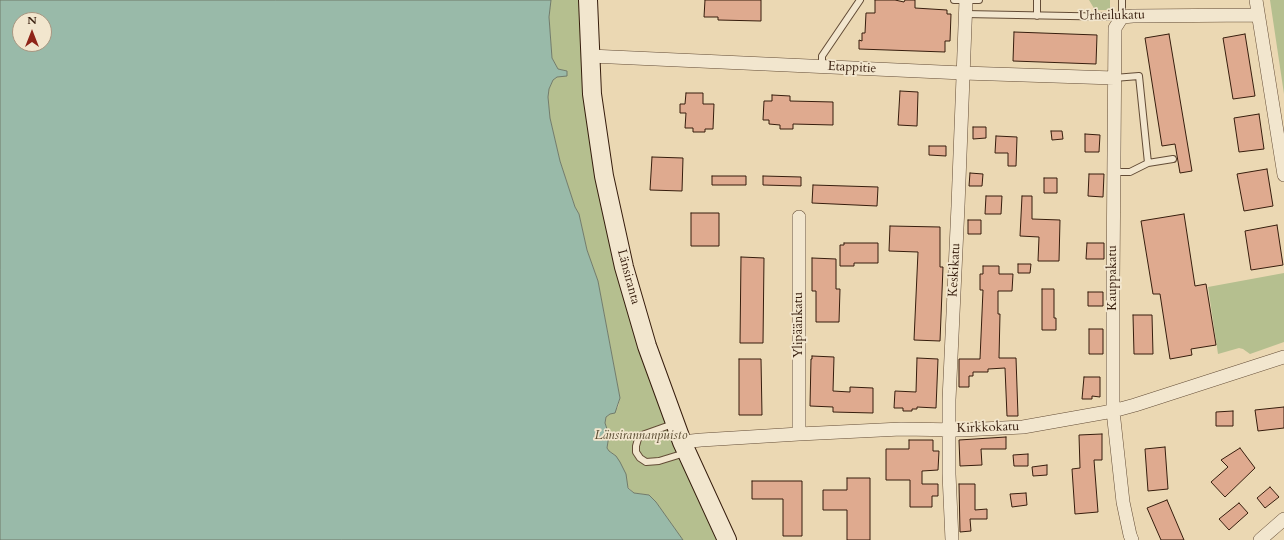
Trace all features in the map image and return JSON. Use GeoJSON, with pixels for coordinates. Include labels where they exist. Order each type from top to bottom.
{"type":"FeatureCollection","features":[{"type":"Feature","properties":{"kind":"street","name":"Länsiranta"},"geometry":{"type":"LineString","coordinates":[[588,0],[592,94],[604,176],[624,267],[647,346],[684,448],[727,540]]}},
{"type":"Feature","properties":{"kind":"street","name":"Keskikatu"},"geometry":{"type":"LineString","coordinates":[[952,540],[949,474],[949,400],[966,0]]}},
{"type":"Feature","properties":{"kind":"street"},"geometry":{"type":"LineString","coordinates":[[1256,0],[1258,15],[1279,106],[1284,176]]}},
{"type":"Feature","properties":{"kind":"street","name":"Urheilukatu"},"geometry":{"type":"LineString","coordinates":[[1122,17],[1258,15]]}},
{"type":"Feature","properties":{"kind":"street","name":"Kauppakatu"},"geometry":{"type":"LineString","coordinates":[[1122,17],[1115,28],[1113,172],[1114,411],[1123,502],[1132,540]]}},
{"type":"Feature","properties":{"kind":"street","name":"Etappitie"},"geometry":{"type":"LineString","coordinates":[[590,56],[963,73],[1114,78]]}},
{"type":"Feature","properties":{"kind":"street","name":"Ylipäänkatu"},"geometry":{"type":"LineString","coordinates":[[799,217],[799,434]]}},
{"type":"Feature","properties":{"kind":"street","name":"Kirkkokatu"},"geometry":{"type":"LineString","coordinates":[[684,448],[799,434],[1023,427],[1114,411],[1284,357]]}},
{"type":"Feature","properties":{"kind":"street"},"geometry":{"type":"LineString","coordinates":[[1260,540],[1284,519]]}},
{"type":"Feature","properties":{"kind":"lane"},"geometry":{"type":"LineString","coordinates":[[822,66],[822,56],[860,0]]}},
{"type":"Feature","properties":{"kind":"lane"},"geometry":{"type":"LineString","coordinates":[[954,0],[979,0]]}},
{"type":"Feature","properties":{"kind":"lane"},"geometry":{"type":"LineString","coordinates":[[1037,0],[1037,16]]}},
{"type":"Feature","properties":{"kind":"lane"},"geometry":{"type":"LineString","coordinates":[[1122,0],[1122,17]]}},
{"type":"Feature","properties":{"kind":"lane","name":"Urheilukatu"},"geometry":{"type":"LineString","coordinates":[[965,14],[1122,17]]}},
{"type":"Feature","properties":{"kind":"lane"},"geometry":{"type":"LineString","coordinates":[[1114,78],[1139,76],[1148,163]]}},
{"type":"Feature","properties":{"kind":"lane"},"geometry":{"type":"LineString","coordinates":[[1113,172],[1130,172],[1148,163],[1173,159]]}},
{"type":"Feature","properties":{"kind":"lane"},"geometry":{"type":"LineString","coordinates":[[675,424],[642,435],[638,439],[636,452],[640,458],[646,462],[660,461],[684,448]]}},
{"type":"Feature","properties":{"kind":"green space","name":"Länsirannanpuisto"},"geometry":{"type":"Polygon","coordinates":[[[551,0],[584,0],[620,266],[723,540],[683,540],[656,502],[649,495],[634,493],[628,487],[616,456],[607,448],[609,435],[605,423],[606,417],[618,407],[620,398],[598,281],[587,250],[579,214],[575,207],[560,161],[550,118],[548,97],[549,89],[556,77],[567,75],[567,71],[558,69],[552,58],[549,17],[551,0]]]}},
{"type":"Feature","properties":{"kind":"green space"},"geometry":{"type":"Polygon","coordinates":[[[1089,0],[1110,0],[1110,10],[1095,10],[1089,0]]]}},
{"type":"Feature","properties":{"kind":"green space"},"geometry":{"type":"Polygon","coordinates":[[[1270,0],[1284,0],[1284,94],[1270,0]]]}},
{"type":"Feature","properties":{"kind":"green space"},"geometry":{"type":"Polygon","coordinates":[[[1284,273],[1284,342],[1250,354],[1239,348],[1218,354],[1208,287],[1284,273]]]}},
{"type":"Feature","properties":{"kind":"shaded area"},"geometry":{"type":"Polygon","coordinates":[[[0,0],[551,0],[549,17],[552,58],[558,69],[567,71],[567,76],[557,77],[553,80],[549,89],[548,97],[550,118],[560,161],[575,207],[579,214],[587,250],[598,281],[620,398],[615,413],[606,417],[605,423],[609,435],[607,448],[620,462],[626,474],[628,488],[634,493],[649,495],[656,502],[683,540],[0,540],[0,0]]]}},
{"type":"Feature","properties":{"kind":"building"},"geometry":{"type":"Polygon","coordinates":[[[705,0],[761,0],[761,21],[718,20],[718,17],[704,17],[705,0]]]}},
{"type":"Feature","properties":{"kind":"building"},"geometry":{"type":"Polygon","coordinates":[[[875,0],[895,0],[904,2],[905,0],[915,0],[915,8],[947,10],[947,14],[951,14],[950,41],[945,41],[945,52],[859,49],[859,40],[862,41],[862,33],[865,33],[866,13],[875,13],[875,0]]]}},
{"type":"Feature","properties":{"kind":"building"},"geometry":{"type":"Polygon","coordinates":[[[1014,32],[1097,35],[1096,64],[1013,61],[1014,32]]]}},
{"type":"Feature","properties":{"kind":"building"},"geometry":{"type":"Polygon","coordinates":[[[1169,34],[1192,171],[1180,173],[1175,144],[1162,146],[1145,38],[1169,34]]]}},
{"type":"Feature","properties":{"kind":"building"},"geometry":{"type":"Polygon","coordinates":[[[1245,34],[1255,96],[1233,99],[1223,38],[1245,34]]]}},
{"type":"Feature","properties":{"kind":"building"},"geometry":{"type":"Polygon","coordinates":[[[900,91],[918,92],[917,126],[898,125],[900,91]]]}},
{"type":"Feature","properties":{"kind":"building"},"geometry":{"type":"Polygon","coordinates":[[[686,93],[703,93],[703,104],[714,104],[713,129],[705,129],[705,132],[693,132],[693,128],[685,128],[686,113],[680,113],[680,104],[685,104],[686,93]]]}},
{"type":"Feature","properties":{"kind":"building"},"geometry":{"type":"Polygon","coordinates":[[[772,95],[790,96],[790,101],[833,102],[833,125],[793,124],[793,129],[780,129],[780,125],[769,124],[769,120],[763,120],[764,101],[772,101],[772,95]]]}},
{"type":"Feature","properties":{"kind":"building"},"geometry":{"type":"Polygon","coordinates":[[[1259,114],[1264,149],[1239,152],[1234,118],[1259,114]]]}},
{"type":"Feature","properties":{"kind":"building"},"geometry":{"type":"Polygon","coordinates":[[[973,127],[986,127],[986,138],[973,139],[973,127]]]}},
{"type":"Feature","properties":{"kind":"building"},"geometry":{"type":"Polygon","coordinates":[[[1051,131],[1062,131],[1063,139],[1052,140],[1051,131]]]}},
{"type":"Feature","properties":{"kind":"building"},"geometry":{"type":"Polygon","coordinates":[[[1085,134],[1100,135],[1099,152],[1085,152],[1085,134]]]}},
{"type":"Feature","properties":{"kind":"building"},"geometry":{"type":"Polygon","coordinates":[[[996,136],[1017,137],[1016,166],[1008,166],[1008,153],[995,153],[996,136]]]}},
{"type":"Feature","properties":{"kind":"building"},"geometry":{"type":"Polygon","coordinates":[[[929,146],[946,146],[946,156],[929,155],[929,146]]]}},
{"type":"Feature","properties":{"kind":"building"},"geometry":{"type":"Polygon","coordinates":[[[652,157],[683,158],[682,191],[650,190],[652,157]]]}},
{"type":"Feature","properties":{"kind":"building"},"geometry":{"type":"Polygon","coordinates":[[[1267,169],[1273,206],[1244,211],[1237,174],[1267,169]]]}},
{"type":"Feature","properties":{"kind":"building"},"geometry":{"type":"Polygon","coordinates":[[[970,173],[983,174],[982,186],[969,186],[970,173]]]}},
{"type":"Feature","properties":{"kind":"building"},"geometry":{"type":"Polygon","coordinates":[[[1089,174],[1104,174],[1103,197],[1088,196],[1089,174]]]}},
{"type":"Feature","properties":{"kind":"building"},"geometry":{"type":"Polygon","coordinates":[[[712,176],[746,176],[746,185],[712,185],[712,176]]]}},
{"type":"Feature","properties":{"kind":"building"},"geometry":{"type":"Polygon","coordinates":[[[763,176],[801,177],[801,186],[763,185],[763,176]]]}},
{"type":"Feature","properties":{"kind":"building"},"geometry":{"type":"Polygon","coordinates":[[[1044,178],[1057,178],[1057,193],[1044,193],[1044,178]]]}},
{"type":"Feature","properties":{"kind":"building"},"geometry":{"type":"Polygon","coordinates":[[[813,185],[878,187],[877,206],[812,203],[813,185]]]}},
{"type":"Feature","properties":{"kind":"building"},"geometry":{"type":"Polygon","coordinates":[[[986,196],[1002,196],[1001,214],[985,214],[986,196]]]}},
{"type":"Feature","properties":{"kind":"building"},"geometry":{"type":"Polygon","coordinates":[[[1022,196],[1032,196],[1032,219],[1060,220],[1059,261],[1038,261],[1039,237],[1020,236],[1022,196]]]}},
{"type":"Feature","properties":{"kind":"building"},"geometry":{"type":"Polygon","coordinates":[[[691,213],[719,213],[719,246],[691,246],[691,213]]]}},
{"type":"Feature","properties":{"kind":"building"},"geometry":{"type":"Polygon","coordinates":[[[1184,214],[1195,286],[1206,284],[1216,345],[1191,349],[1192,355],[1170,359],[1160,294],[1153,294],[1141,221],[1184,214]]]}},
{"type":"Feature","properties":{"kind":"building"},"geometry":{"type":"Polygon","coordinates":[[[968,220],[981,220],[981,234],[968,234],[968,220]]]}},
{"type":"Feature","properties":{"kind":"building"},"geometry":{"type":"Polygon","coordinates":[[[1277,225],[1283,265],[1251,270],[1245,231],[1277,225]]]}},
{"type":"Feature","properties":{"kind":"building"},"geometry":{"type":"Polygon","coordinates":[[[890,226],[940,227],[940,267],[943,267],[940,341],[914,340],[918,252],[889,251],[890,226]]]}},
{"type":"Feature","properties":{"kind":"building"},"geometry":{"type":"Polygon","coordinates":[[[844,243],[878,243],[878,263],[854,263],[854,266],[840,266],[840,245],[844,245],[844,243]]]}},
{"type":"Feature","properties":{"kind":"building"},"geometry":{"type":"Polygon","coordinates":[[[1087,243],[1104,243],[1104,259],[1086,259],[1087,243]]]}},
{"type":"Feature","properties":{"kind":"building"},"geometry":{"type":"Polygon","coordinates":[[[741,257],[764,258],[763,343],[740,343],[741,257]]]}},
{"type":"Feature","properties":{"kind":"building"},"geometry":{"type":"Polygon","coordinates":[[[812,258],[836,259],[836,289],[840,289],[839,322],[816,322],[816,291],[812,291],[812,258]]]}},
{"type":"Feature","properties":{"kind":"building"},"geometry":{"type":"Polygon","coordinates":[[[1018,264],[1031,264],[1030,273],[1018,273],[1018,264]]]}},
{"type":"Feature","properties":{"kind":"building"},"geometry":{"type":"Polygon","coordinates":[[[983,266],[999,266],[999,274],[1013,274],[1012,291],[998,291],[998,314],[1000,314],[999,358],[1016,358],[1018,416],[1007,416],[1005,368],[988,369],[988,372],[973,372],[973,376],[969,376],[969,387],[959,387],[959,359],[980,359],[983,290],[980,290],[980,274],[983,274],[983,266]]]}},
{"type":"Feature","properties":{"kind":"building"},"geometry":{"type":"Polygon","coordinates":[[[1042,289],[1054,289],[1054,318],[1056,318],[1056,330],[1042,330],[1042,289]]]}},
{"type":"Feature","properties":{"kind":"building"},"geometry":{"type":"Polygon","coordinates":[[[1088,292],[1103,292],[1103,306],[1088,306],[1088,292]]]}},
{"type":"Feature","properties":{"kind":"building"},"geometry":{"type":"Polygon","coordinates":[[[1133,315],[1152,315],[1153,354],[1134,354],[1133,315]]]}},
{"type":"Feature","properties":{"kind":"building"},"geometry":{"type":"Polygon","coordinates":[[[1089,329],[1103,329],[1103,354],[1089,354],[1089,329]]]}},
{"type":"Feature","properties":{"kind":"building"},"geometry":{"type":"Polygon","coordinates":[[[812,356],[834,357],[833,391],[850,392],[850,387],[873,388],[873,413],[833,412],[833,407],[810,406],[812,356]]]}},
{"type":"Feature","properties":{"kind":"building"},"geometry":{"type":"Polygon","coordinates":[[[917,358],[938,359],[936,408],[917,407],[917,409],[912,409],[912,411],[903,411],[903,408],[894,408],[895,391],[916,392],[917,358]]]}},
{"type":"Feature","properties":{"kind":"building"},"geometry":{"type":"Polygon","coordinates":[[[739,359],[761,359],[762,415],[739,415],[739,359]]]}},
{"type":"Feature","properties":{"kind":"building"},"geometry":{"type":"Polygon","coordinates":[[[1084,377],[1100,377],[1100,397],[1092,396],[1092,399],[1082,399],[1084,377]]]}},
{"type":"Feature","properties":{"kind":"building"},"geometry":{"type":"Polygon","coordinates":[[[1284,407],[1284,428],[1258,431],[1255,410],[1284,407]]]}},
{"type":"Feature","properties":{"kind":"building"},"geometry":{"type":"Polygon","coordinates":[[[1233,411],[1233,426],[1216,426],[1216,412],[1233,411]]]}},
{"type":"Feature","properties":{"kind":"building"},"geometry":{"type":"Polygon","coordinates":[[[1102,434],[1102,460],[1094,460],[1098,512],[1075,514],[1072,469],[1080,468],[1079,435],[1102,434]]]}},
{"type":"Feature","properties":{"kind":"building"},"geometry":{"type":"Polygon","coordinates":[[[1006,437],[1006,449],[981,449],[982,465],[960,466],[959,440],[1006,437]]]}},
{"type":"Feature","properties":{"kind":"building"},"geometry":{"type":"Polygon","coordinates":[[[909,440],[933,440],[933,451],[939,451],[938,470],[922,471],[922,484],[938,484],[938,496],[932,496],[932,507],[910,507],[910,480],[886,480],[886,449],[909,449],[909,440]]]}},
{"type":"Feature","properties":{"kind":"building"},"geometry":{"type":"Polygon","coordinates":[[[1165,447],[1168,489],[1148,491],[1145,449],[1165,447]]]}},
{"type":"Feature","properties":{"kind":"building"},"geometry":{"type":"Polygon","coordinates":[[[1240,448],[1255,468],[1225,497],[1211,482],[1228,467],[1221,460],[1240,448]]]}},
{"type":"Feature","properties":{"kind":"building"},"geometry":{"type":"Polygon","coordinates":[[[1028,454],[1028,466],[1014,466],[1013,455],[1028,454]]]}},
{"type":"Feature","properties":{"kind":"building"},"geometry":{"type":"Polygon","coordinates":[[[1047,465],[1047,475],[1033,476],[1032,467],[1047,465]]]}},
{"type":"Feature","properties":{"kind":"building"},"geometry":{"type":"Polygon","coordinates":[[[847,478],[870,478],[870,540],[847,540],[847,510],[823,510],[823,490],[847,490],[847,478]]]}},
{"type":"Feature","properties":{"kind":"building"},"geometry":{"type":"Polygon","coordinates":[[[752,481],[802,481],[802,536],[783,536],[783,499],[752,499],[752,481]]]}},
{"type":"Feature","properties":{"kind":"building"},"geometry":{"type":"Polygon","coordinates":[[[959,484],[975,484],[975,510],[987,509],[987,519],[970,519],[971,531],[960,532],[959,484]]]}},
{"type":"Feature","properties":{"kind":"building"},"geometry":{"type":"Polygon","coordinates":[[[1270,487],[1279,497],[1265,508],[1257,498],[1270,487]]]}},
{"type":"Feature","properties":{"kind":"building"},"geometry":{"type":"Polygon","coordinates":[[[1026,493],[1027,505],[1012,507],[1010,494],[1026,493]]]}},
{"type":"Feature","properties":{"kind":"building"},"geometry":{"type":"Polygon","coordinates":[[[1167,500],[1184,540],[1161,540],[1147,508],[1167,500]]]}},
{"type":"Feature","properties":{"kind":"building"},"geometry":{"type":"Polygon","coordinates":[[[1239,503],[1248,513],[1229,530],[1219,519],[1239,503]]]}}]}
